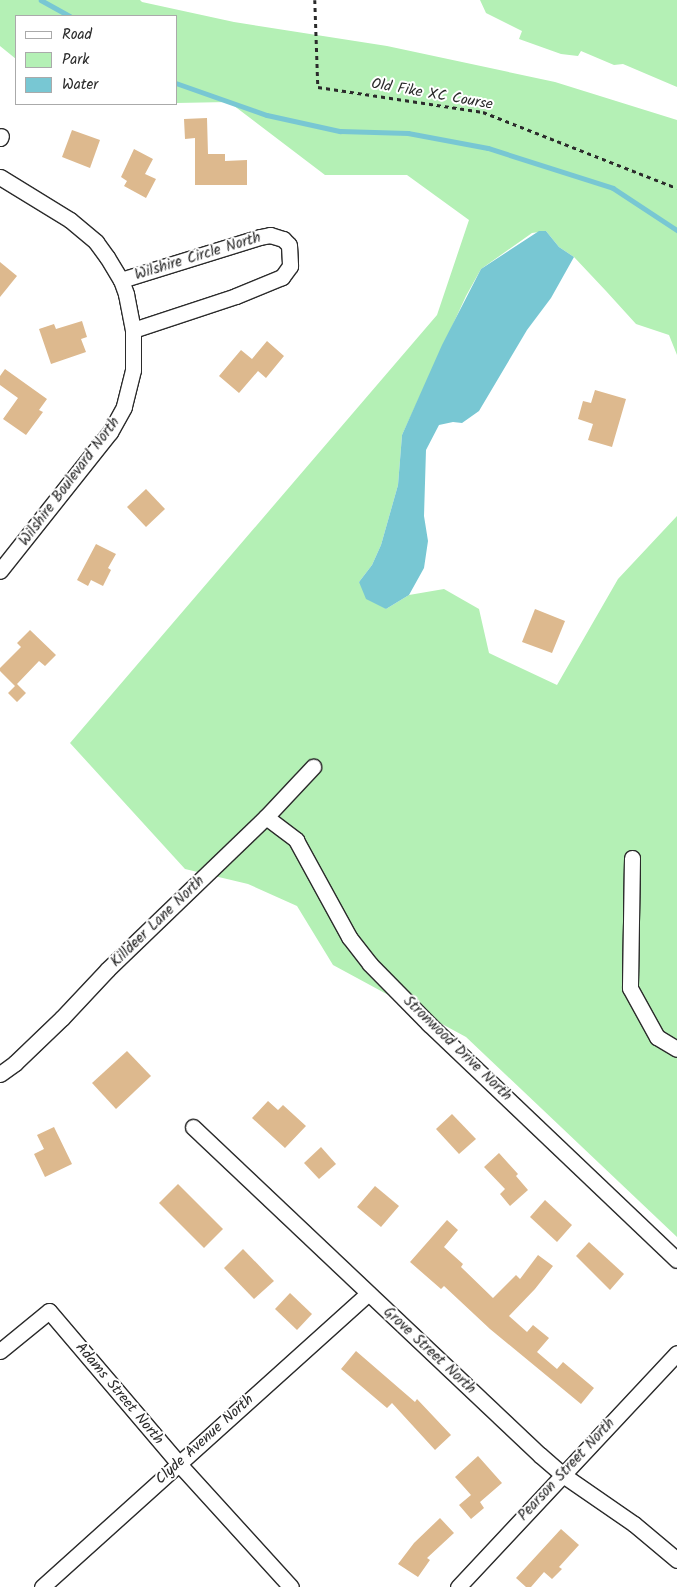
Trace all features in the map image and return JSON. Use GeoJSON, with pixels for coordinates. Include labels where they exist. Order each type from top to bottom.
{"type":"FeatureCollection","features":[{"type":"Feature","properties":{"kind":"street","name":"Wilshire Boulevard North"},"geometry":{"type":"LineString","coordinates":[[0,177],[70,220],[96,242],[121,280],[133,330],[133,370],[124,407],[89,461],[2,566]]}},
{"type":"Feature","properties":{"kind":"street","name":"Wilshire Circle North"},"geometry":{"type":"LineString","coordinates":[[121,280],[260,237],[270,235],[284,239],[289,245],[291,254],[290,266],[282,277],[236,296],[133,330]]}},
{"type":"Feature","properties":{"kind":"street","name":"Killdeer Lane North"},"geometry":{"type":"LineString","coordinates":[[0,1074],[29,1050],[108,969],[266,817],[313,767]]}},
{"type":"Feature","properties":{"kind":"street","name":"Stronwood Drive North"},"geometry":{"type":"LineString","coordinates":[[266,817],[296,840],[349,937],[370,964],[429,1024],[677,1260]]}},
{"type":"Feature","properties":{"kind":"street"},"geometry":{"type":"LineString","coordinates":[[632,858],[630,988],[657,1037],[677,1050]]}},
{"type":"Feature","properties":{"kind":"street","name":"Grove Street North"},"geometry":{"type":"LineString","coordinates":[[193,1127],[564,1475],[634,1524],[677,1560]]}},
{"type":"Feature","properties":{"kind":"street","name":"Clyde Avenue North"},"geometry":{"type":"LineString","coordinates":[[42,1587],[368,1293]]}},
{"type":"Feature","properties":{"kind":"street","name":"Adams Street North"},"geometry":{"type":"LineString","coordinates":[[0,1351],[49,1311],[179,1464],[291,1587]]}},
{"type":"Feature","properties":{"kind":"street","name":"Pearson Street North"},"geometry":{"type":"LineString","coordinates":[[458,1587],[677,1353]]}},
{"type":"Feature","properties":{"kind":"path","name":"Old Fike XC Course"},"geometry":{"type":"LineString","coordinates":[[315,0],[318,87],[483,112],[677,188]]}},
{"type":"Feature","properties":{"kind":"green space"},"geometry":{"type":"Polygon","coordinates":[[[0,0],[140,0],[234,22],[387,46],[555,82],[677,120],[677,355],[669,335],[636,324],[574,257],[559,247],[546,231],[532,233],[481,269],[466,296],[402,435],[398,485],[381,545],[372,565],[359,582],[386,609],[409,595],[444,589],[479,609],[489,653],[557,685],[618,579],[677,516],[677,1237],[466,1037],[333,965],[297,906],[248,884],[185,869],[70,743],[437,315],[469,220],[407,175],[325,175],[229,102],[178,103],[178,15],[15,15],[15,58],[0,46],[0,0]]]}},
{"type":"Feature","properties":{"kind":"green space"},"geometry":{"type":"Polygon","coordinates":[[[480,0],[677,0],[677,87],[623,64],[614,65],[581,51],[578,56],[561,54],[519,39],[522,31],[486,13],[480,0]]]}},
{"type":"Feature","properties":{"kind":"water"},"geometry":{"type":"Polygon","coordinates":[[[539,231],[546,231],[559,247],[574,257],[551,298],[527,330],[479,411],[462,423],[453,422],[439,425],[426,450],[424,516],[428,541],[424,568],[409,595],[386,609],[366,599],[359,582],[372,565],[381,545],[398,485],[402,435],[442,345],[481,269],[539,231]]]}},
{"type":"Feature","properties":{"kind":"building"},"geometry":{"type":"Polygon","coordinates":[[[207,118],[208,154],[225,154],[225,161],[247,160],[247,185],[195,185],[195,138],[185,139],[184,119],[207,118]]]}},
{"type":"Feature","properties":{"kind":"building"},"geometry":{"type":"Polygon","coordinates":[[[72,130],[100,140],[90,168],[62,157],[72,130]]]}},
{"type":"Feature","properties":{"kind":"building"},"geometry":{"type":"Polygon","coordinates":[[[134,149],[153,159],[145,174],[156,179],[146,198],[124,186],[127,181],[121,177],[134,149]]]}},
{"type":"Feature","properties":{"kind":"building"},"geometry":{"type":"Polygon","coordinates":[[[0,262],[17,276],[0,297],[0,262]]]}},
{"type":"Feature","properties":{"kind":"building"},"geometry":{"type":"Polygon","coordinates":[[[82,321],[87,337],[81,339],[86,352],[51,364],[39,329],[54,324],[56,329],[82,321]]]}},
{"type":"Feature","properties":{"kind":"building"},"geometry":{"type":"Polygon","coordinates":[[[267,341],[284,356],[266,378],[258,371],[239,393],[219,376],[241,350],[252,359],[267,341]]]}},
{"type":"Feature","properties":{"kind":"building"},"geometry":{"type":"Polygon","coordinates":[[[5,369],[47,399],[39,410],[43,412],[26,435],[3,419],[18,398],[0,385],[0,376],[5,369]]]}},
{"type":"Feature","properties":{"kind":"building"},"geometry":{"type":"Polygon","coordinates":[[[595,390],[626,399],[612,447],[588,440],[593,424],[578,419],[583,401],[591,403],[595,390]]]}},
{"type":"Feature","properties":{"kind":"building"},"geometry":{"type":"Polygon","coordinates":[[[146,489],[165,509],[146,527],[127,507],[146,489]]]}},
{"type":"Feature","properties":{"kind":"building"},"geometry":{"type":"Polygon","coordinates":[[[96,544],[116,554],[108,568],[111,570],[103,586],[91,580],[88,586],[77,580],[96,544]]]}},
{"type":"Feature","properties":{"kind":"building"},"geometry":{"type":"Polygon","coordinates":[[[535,609],[565,621],[552,653],[522,642],[535,609]]]}},
{"type":"Feature","properties":{"kind":"building"},"geometry":{"type":"Polygon","coordinates":[[[30,630],[56,655],[45,666],[39,661],[17,684],[26,693],[17,702],[8,693],[15,686],[0,671],[0,668],[21,647],[17,643],[30,630]]]}},
{"type":"Feature","properties":{"kind":"building"},"geometry":{"type":"Polygon","coordinates":[[[127,1051],[151,1076],[116,1109],[92,1083],[127,1051]]]}},
{"type":"Feature","properties":{"kind":"building"},"geometry":{"type":"Polygon","coordinates":[[[268,1101],[278,1110],[283,1105],[306,1126],[285,1148],[252,1118],[268,1101]]]}},
{"type":"Feature","properties":{"kind":"building"},"geometry":{"type":"Polygon","coordinates":[[[452,1114],[476,1139],[459,1154],[436,1129],[452,1114]]]}},
{"type":"Feature","properties":{"kind":"building"},"geometry":{"type":"Polygon","coordinates":[[[54,1127],[72,1164],[45,1177],[34,1154],[44,1149],[37,1135],[54,1127]]]}},
{"type":"Feature","properties":{"kind":"building"},"geometry":{"type":"Polygon","coordinates":[[[321,1147],[336,1164],[319,1179],[304,1163],[321,1147]]]}},
{"type":"Feature","properties":{"kind":"building"},"geometry":{"type":"Polygon","coordinates":[[[499,1153],[518,1174],[516,1176],[528,1190],[510,1206],[500,1194],[505,1189],[484,1167],[499,1153]]]}},
{"type":"Feature","properties":{"kind":"building"},"geometry":{"type":"Polygon","coordinates":[[[178,1184],[223,1229],[204,1248],[159,1203],[178,1184]]]}},
{"type":"Feature","properties":{"kind":"building"},"geometry":{"type":"Polygon","coordinates":[[[375,1186],[399,1206],[381,1227],[357,1207],[375,1186]]]}},
{"type":"Feature","properties":{"kind":"building"},"geometry":{"type":"Polygon","coordinates":[[[545,1200],[572,1225],[557,1242],[530,1217],[545,1200]]]}},
{"type":"Feature","properties":{"kind":"building"},"geometry":{"type":"Polygon","coordinates":[[[447,1220],[458,1230],[444,1247],[463,1264],[461,1267],[493,1298],[516,1275],[520,1279],[538,1255],[553,1266],[535,1289],[509,1316],[527,1332],[533,1325],[549,1338],[537,1352],[557,1369],[563,1362],[594,1388],[581,1404],[490,1329],[444,1286],[441,1289],[410,1262],[447,1220]]]}},
{"type":"Feature","properties":{"kind":"building"},"geometry":{"type":"Polygon","coordinates":[[[589,1242],[624,1274],[610,1290],[576,1256],[589,1242]]]}},
{"type":"Feature","properties":{"kind":"building"},"geometry":{"type":"Polygon","coordinates":[[[243,1249],[274,1281],[254,1299],[224,1268],[243,1249]]]}},
{"type":"Feature","properties":{"kind":"building"},"geometry":{"type":"Polygon","coordinates":[[[290,1293],[312,1314],[297,1330],[275,1309],[290,1293]]]}},
{"type":"Feature","properties":{"kind":"building"},"geometry":{"type":"Polygon","coordinates":[[[356,1351],[415,1402],[417,1399],[451,1435],[435,1450],[392,1403],[387,1408],[341,1369],[356,1351]]]}},
{"type":"Feature","properties":{"kind":"building"},"geometry":{"type":"Polygon","coordinates":[[[478,1456],[502,1483],[480,1502],[484,1508],[471,1519],[459,1505],[471,1495],[455,1477],[478,1456]]]}},
{"type":"Feature","properties":{"kind":"building"},"geometry":{"type":"Polygon","coordinates":[[[440,1518],[454,1533],[427,1558],[430,1560],[418,1577],[398,1564],[414,1543],[440,1518]]]}},
{"type":"Feature","properties":{"kind":"building"},"geometry":{"type":"Polygon","coordinates":[[[561,1529],[579,1545],[559,1567],[562,1569],[552,1579],[544,1572],[531,1587],[526,1587],[516,1578],[561,1529]]]}},
{"type":"Feature","properties":{"kind":"waterway"},"geometry":{"type":"LineString","coordinates":[[41,0],[68,15]]}},
{"type":"Feature","properties":{"kind":"waterway"},"geometry":{"type":"LineString","coordinates":[[178,84],[267,115],[340,131],[408,133],[488,148],[613,188],[677,230]]}}]}
